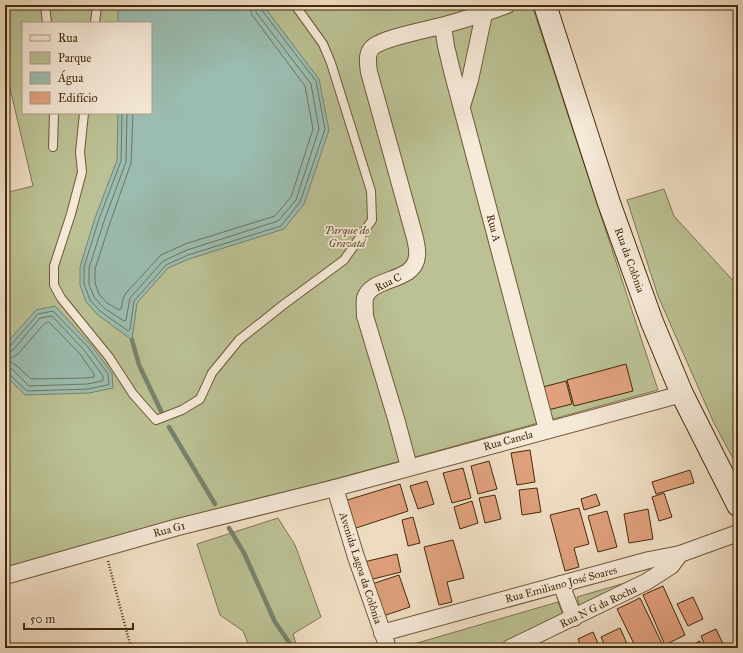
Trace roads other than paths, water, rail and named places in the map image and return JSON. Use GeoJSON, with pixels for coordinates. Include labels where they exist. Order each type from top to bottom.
{"type":"FeatureCollection","features":[{"type":"Feature","properties":{"kind":"main road","name":"Rua da Colônia"},"geometry":{"type":"LineString","coordinates":[[545,5],[609,203],[652,322],[682,394],[738,505]]}},
{"type":"Feature","properties":{"kind":"street"},"geometry":{"type":"LineString","coordinates":[[443,26],[484,14],[507,5]]}},
{"type":"Feature","properties":{"kind":"street"},"geometry":{"type":"LineString","coordinates":[[462,106],[470,80],[484,14]]}},
{"type":"Feature","properties":{"kind":"street","name":"Rua C"},"geometry":{"type":"LineString","coordinates":[[409,467],[364,306],[368,292],[378,285],[396,278],[410,270],[416,262],[417,256],[415,238],[369,72],[368,59],[369,52],[376,44],[402,35],[443,26]]}},
{"type":"Feature","properties":{"kind":"street","name":"Rua A"},"geometry":{"type":"LineString","coordinates":[[443,26],[446,46],[547,430]]}},
{"type":"Feature","properties":{"kind":"street","name":"Rua Canela"},"geometry":{"type":"LineString","coordinates":[[335,488],[682,394]]}},
{"type":"Feature","properties":{"kind":"street","name":"Rua G1"},"geometry":{"type":"LineString","coordinates":[[5,576],[178,527],[335,488]]}},
{"type":"Feature","properties":{"kind":"street","name":"Avenida Lagoa da Colônia"},"geometry":{"type":"LineString","coordinates":[[335,488],[356,557],[385,641]]}},
{"type":"Feature","properties":{"kind":"street","name":"Rua Emiliano José Soares"},"geometry":{"type":"LineString","coordinates":[[385,641],[561,584],[650,560],[680,554],[738,533]]}},
{"type":"Feature","properties":{"kind":"street","name":"Rua N G da Rocha"},"geometry":{"type":"LineString","coordinates":[[510,648],[574,618],[658,575],[671,566],[680,554]]}},
{"type":"Feature","properties":{"kind":"street"},"geometry":{"type":"LineString","coordinates":[[561,584],[574,618]]}},
{"type":"Feature","properties":{"kind":"lane"},"geometry":{"type":"LineString","coordinates":[[45,5],[47,22]]}},
{"type":"Feature","properties":{"kind":"lane"},"geometry":{"type":"LineString","coordinates":[[95,22],[97,5]]}},
{"type":"Feature","properties":{"kind":"lane"},"geometry":{"type":"LineString","coordinates":[[84,114],[80,152],[82,172],[71,214],[54,266],[54,285],[61,298],[109,357],[133,394],[156,420],[182,410],[200,399],[212,373],[239,340],[344,260],[372,220],[371,191],[331,63],[323,44],[295,5]]}},
{"type":"Feature","properties":{"kind":"lane"},"geometry":{"type":"LineString","coordinates":[[53,146],[54,114]]}},
{"type":"Feature","properties":{"kind":"water"},"geometry":{"type":"Polygon","coordinates":[[[118,5],[263,5],[319,79],[329,130],[304,204],[284,229],[189,259],[168,268],[137,303],[132,340],[98,315],[86,302],[80,285],[80,267],[95,218],[117,160],[118,114],[152,114],[152,22],[118,22],[118,5]]]}},
{"type":"Feature","properties":{"kind":"water"},"geometry":{"type":"Polygon","coordinates":[[[55,306],[91,345],[112,373],[113,388],[89,393],[25,395],[5,375],[5,345],[36,310],[55,306]]]}},
{"type":"Feature","properties":{"kind":"waterway"},"geometry":{"type":"LineString","coordinates":[[132,340],[139,365],[162,413]]}},
{"type":"Feature","properties":{"kind":"waterway"},"geometry":{"type":"LineString","coordinates":[[169,427],[215,504]]}},
{"type":"Feature","properties":{"kind":"waterway"},"geometry":{"type":"LineString","coordinates":[[229,528],[244,553],[275,622],[293,648]]}},
{"type":"Feature","properties":{"kind":"park label","name":"Parque do Gravatá"},"geometry":{"type":"Point","coordinates":[347,236]}}]}
